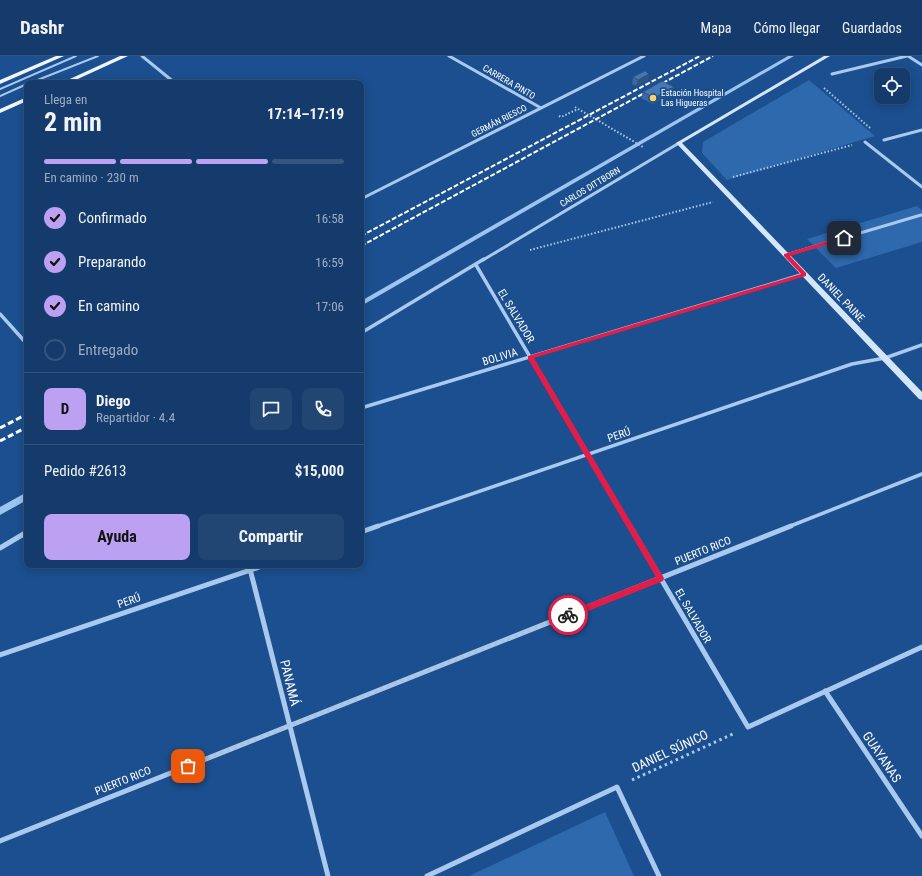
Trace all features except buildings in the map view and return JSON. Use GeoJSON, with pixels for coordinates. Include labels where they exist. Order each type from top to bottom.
{"type":"FeatureCollection","features":[{"type":"Feature","properties":{"kind":"main road"},"geometry":{"type":"LineString","coordinates":[[0,82],[61,56]]}},
{"type":"Feature","properties":{"kind":"main road"},"geometry":{"type":"LineString","coordinates":[[71,80],[125,56]]}},
{"type":"Feature","properties":{"kind":"main road"},"geometry":{"type":"LineString","coordinates":[[0,111],[24,100]]}},
{"type":"Feature","properties":{"kind":"street"},"geometry":{"type":"LineString","coordinates":[[142,56],[171,80]]}},
{"type":"Feature","properties":{"kind":"street","name":"CARRERA PINTO"},"geometry":{"type":"LineString","coordinates":[[449,56],[541,108]]}},
{"type":"Feature","properties":{"kind":"street","name":"GERMÁN RIESCO"},"geometry":{"type":"LineString","coordinates":[[364,197],[644,56]]}},
{"type":"Feature","properties":{"kind":"street","name":"CARLOS DITTBORN"},"geometry":{"type":"LineString","coordinates":[[364,331],[828,56]]}},
{"type":"Feature","properties":{"kind":"street"},"geometry":{"type":"LineString","coordinates":[[832,74],[908,56],[922,65]]}},
{"type":"Feature","properties":{"kind":"street"},"geometry":{"type":"LineString","coordinates":[[884,140],[922,130]]}},
{"type":"Feature","properties":{"kind":"street"},"geometry":{"type":"LineString","coordinates":[[865,142],[922,187]]}},
{"type":"Feature","properties":{"kind":"street","name":"DANIEL PAINE"},"geometry":{"type":"LineString","coordinates":[[679,143],[922,397]]}},
{"type":"Feature","properties":{"kind":"street"},"geometry":{"type":"LineString","coordinates":[[786,255],[921,215]]}},
{"type":"Feature","properties":{"kind":"street","name":"EL SALVADOR"},"geometry":{"type":"LineString","coordinates":[[476,265],[748,727]]}},
{"type":"Feature","properties":{"kind":"street","name":"BOLIVIA"},"geometry":{"type":"LineString","coordinates":[[364,407],[804,274]]}},
{"type":"Feature","properties":{"kind":"street"},"geometry":{"type":"LineString","coordinates":[[0,314],[24,341]]}},
{"type":"Feature","properties":{"kind":"street","name":"PERÚ"},"geometry":{"type":"LineString","coordinates":[[364,531],[852,364],[885,358],[922,345]]}},
{"type":"Feature","properties":{"kind":"street","name":"PUERTO RICO"},"geometry":{"type":"LineString","coordinates":[[0,841],[922,474]]}},
{"type":"Feature","properties":{"kind":"street"},"geometry":{"type":"LineString","coordinates":[[0,548],[24,534]]}},
{"type":"Feature","properties":{"kind":"street","name":"PERÚ"},"geometry":{"type":"LineString","coordinates":[[0,655],[249,568]]}},
{"type":"Feature","properties":{"kind":"street","name":"PANAMÁ"},"geometry":{"type":"LineString","coordinates":[[249,568],[328,876]]}},
{"type":"Feature","properties":{"kind":"street"},"geometry":{"type":"LineString","coordinates":[[748,727],[922,647]]}},
{"type":"Feature","properties":{"kind":"street","name":"GUAYANAS"},"geometry":{"type":"LineString","coordinates":[[824,691],[922,836]]}},
{"type":"Feature","properties":{"kind":"street"},"geometry":{"type":"LineString","coordinates":[[427,876],[617,787],[659,876]]}},
{"type":"Feature","properties":{"kind":"lane"},"geometry":{"type":"LineString","coordinates":[[0,89],[76,56]]}},
{"type":"Feature","properties":{"kind":"lane"},"geometry":{"type":"LineString","coordinates":[[38,80],[98,56]]}},
{"type":"Feature","properties":{"kind":"lane"},"geometry":{"type":"LineString","coordinates":[[0,96],[24,85]]}},
{"type":"Feature","properties":{"kind":"path"},"geometry":{"type":"LineString","coordinates":[[804,70],[884,140]]}},
{"type":"Feature","properties":{"kind":"path"},"geometry":{"type":"LineString","coordinates":[[578,108],[646,149]]}},
{"type":"Feature","properties":{"kind":"path"},"geometry":{"type":"LineString","coordinates":[[715,181],[865,142]]}},
{"type":"Feature","properties":{"kind":"path"},"geometry":{"type":"LineString","coordinates":[[528,251],[731,197]]}},
{"type":"Feature","properties":{"kind":"path","name":"DANIEL SÚNICO"},"geometry":{"type":"LineString","coordinates":[[617,787],[748,727]]}},
{"type":"Feature","properties":{"kind":"shaded area"},"geometry":{"type":"Polygon","coordinates":[[[809,80],[875,136],[727,180],[702,153],[703,142],[809,80]]]}},
{"type":"Feature","properties":{"kind":"shaded area"},"geometry":{"type":"Polygon","coordinates":[[[917,206],[922,210],[922,242],[836,268],[807,239],[917,206]]]}},
{"type":"Feature","properties":{"kind":"shaded area"},"geometry":{"type":"Polygon","coordinates":[[[605,812],[634,876],[469,876],[605,812]]]}},
{"type":"Feature","properties":{"kind":"waterway"},"geometry":{"type":"LineString","coordinates":[[364,302],[792,56]]}},
{"type":"Feature","properties":{"kind":"waterway"},"geometry":{"type":"LineString","coordinates":[[0,511],[24,498]]}},
{"type":"Feature","properties":{"kind":"railway"},"geometry":{"type":"LineString","coordinates":[[364,234],[700,56]]}},
{"type":"Feature","properties":{"kind":"railway"},"geometry":{"type":"LineString","coordinates":[[364,244],[713,56]]}},
{"type":"Feature","properties":{"kind":"railway"},"geometry":{"type":"LineString","coordinates":[[0,428],[24,416]]}},
{"type":"Feature","properties":{"kind":"railway"},"geometry":{"type":"LineString","coordinates":[[0,441],[24,429]]}},
{"type":"Feature","properties":{"kind":"way so far"},"geometry":{"type":"LineString","coordinates":[[188,766],[568,615]]}},
{"type":"Feature","properties":{"kind":"place","name":"Estación Hospital Las Higueras"},"geometry":{"type":"Point","coordinates":[653,98]}},
{"type":"Feature","properties":{"kind":"route"},"geometry":{"type":"LineString","coordinates":[[568,615],[660,578],[530,357],[804,274],[786,255],[844,238]]}}]}
